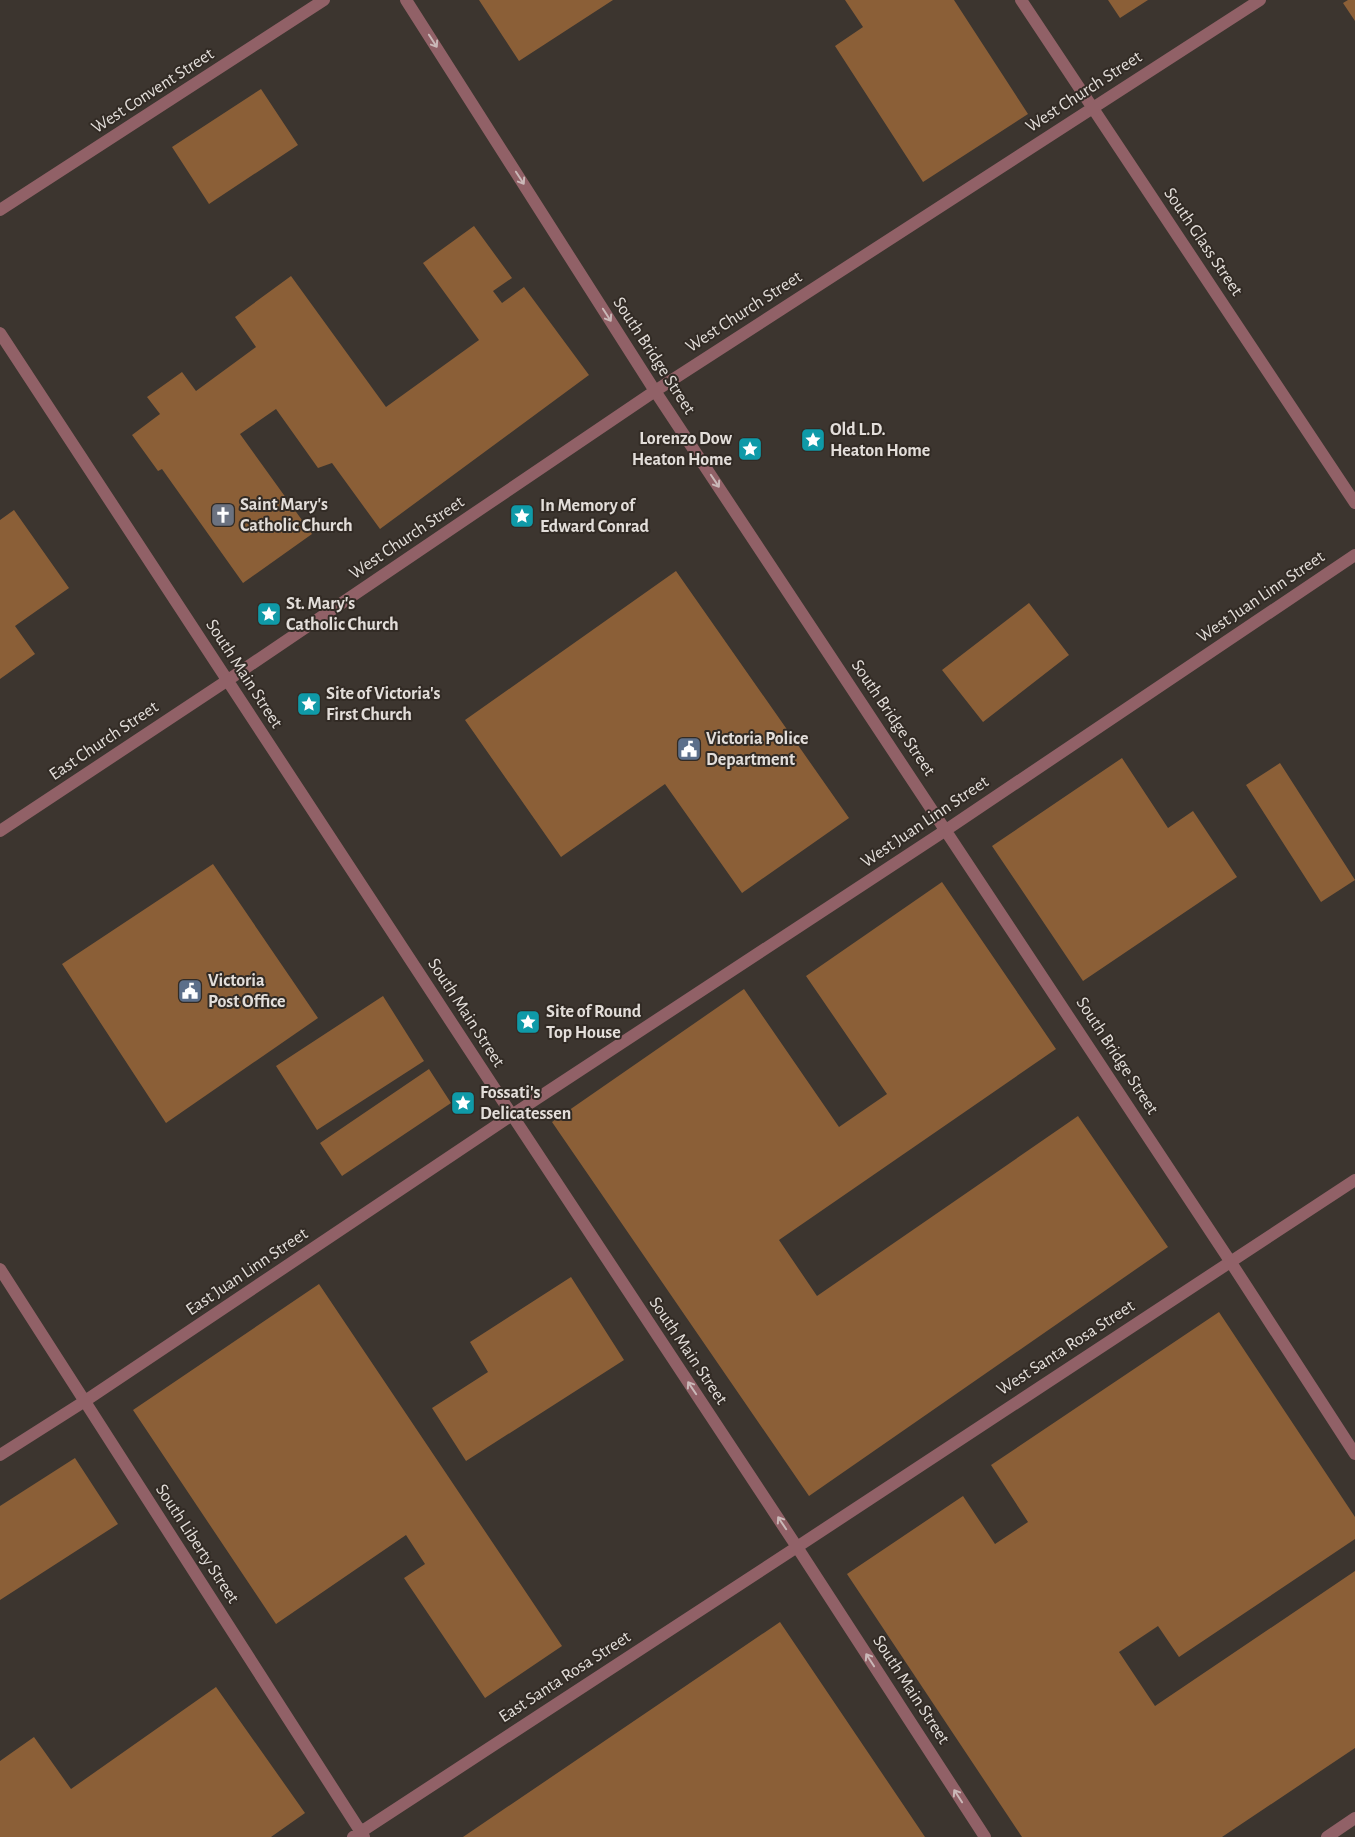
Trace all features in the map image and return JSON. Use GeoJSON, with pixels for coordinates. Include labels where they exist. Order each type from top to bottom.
{"type":"FeatureCollection","features":[{"type":"Feature","properties":{"kind":"street","name":"West Convent Street"},"geometry":{"type":"LineString","coordinates":[[0,210],[324,0]]}},
{"type":"Feature","properties":{"kind":"street","name":"South Bridge Street"},"geometry":{"type":"LineString","coordinates":[[406,0],[655,391],[1230,1261],[1355,1454]]}},
{"type":"Feature","properties":{"kind":"street","name":"South Glass Street"},"geometry":{"type":"LineString","coordinates":[[1021,0],[1355,503]]}},
{"type":"Feature","properties":{"kind":"street","name":"West Church Street"},"geometry":{"type":"LineString","coordinates":[[228,680],[655,391],[1260,0]]}},
{"type":"Feature","properties":{"kind":"street","name":"South Main Street"},"geometry":{"type":"LineString","coordinates":[[0,333],[797,1547],[985,1837]]}},
{"type":"Feature","properties":{"kind":"street","name":"West Juan Linn Street"},"geometry":{"type":"LineString","coordinates":[[512,1115],[946,830],[1355,555]]}},
{"type":"Feature","properties":{"kind":"street","name":"East Church Street"},"geometry":{"type":"LineString","coordinates":[[0,831],[228,680]]}},
{"type":"Feature","properties":{"kind":"street","name":"East Juan Linn Street"},"geometry":{"type":"LineString","coordinates":[[0,1455],[85,1401],[512,1115]]}},
{"type":"Feature","properties":{"kind":"street","name":"West Santa Rosa Street"},"geometry":{"type":"LineString","coordinates":[[797,1547],[1355,1180]]}},
{"type":"Feature","properties":{"kind":"street","name":"South Liberty Street"},"geometry":{"type":"LineString","coordinates":[[0,1269],[359,1835]]}},
{"type":"Feature","properties":{"kind":"street","name":"East Santa Rosa Street"},"geometry":{"type":"LineString","coordinates":[[359,1835],[797,1547]]}},
{"type":"Feature","properties":{"kind":"street"},"geometry":{"type":"LineString","coordinates":[[1327,1837],[1355,1818]]}},
{"type":"Feature","properties":{"kind":"building"},"geometry":{"type":"Polygon","coordinates":[[[479,0],[613,0],[519,61],[479,0]]]}},
{"type":"Feature","properties":{"kind":"building"},"geometry":{"type":"Polygon","coordinates":[[[845,0],[954,0],[1028,114],[923,182],[835,46],[863,27],[845,0]]]}},
{"type":"Feature","properties":{"kind":"building"},"geometry":{"type":"Polygon","coordinates":[[[1108,0],[1148,0],[1120,18],[1108,0]]]}},
{"type":"Feature","properties":{"kind":"building"},"geometry":{"type":"Polygon","coordinates":[[[1348,0],[1355,0],[1355,21],[1343,3],[1348,0]]]}},
{"type":"Feature","properties":{"kind":"building"},"geometry":{"type":"Polygon","coordinates":[[[261,89],[298,145],[209,204],[172,147],[261,89]]]}},
{"type":"Feature","properties":{"kind":"building"},"geometry":{"type":"Polygon","coordinates":[[[474,226],[512,278],[493,291],[502,303],[524,287],[589,375],[380,529],[332,463],[318,468],[276,409],[240,434],[312,534],[243,583],[162,469],[158,471],[132,435],[160,414],[147,397],[182,372],[196,391],[256,347],[235,317],[291,276],[386,407],[479,340],[423,263],[474,226]]]}},
{"type":"Feature","properties":{"kind":"building"},"geometry":{"type":"Polygon","coordinates":[[[14,510],[69,588],[15,626],[35,654],[0,679],[0,520],[14,510]]]}},
{"type":"Feature","properties":{"kind":"building"},"geometry":{"type":"Polygon","coordinates":[[[676,571],[849,818],[742,893],[665,784],[561,857],[465,720],[676,571]]]}},
{"type":"Feature","properties":{"kind":"building"},"geometry":{"type":"Polygon","coordinates":[[[1029,603],[1069,655],[983,722],[942,670],[1029,603]]]}},
{"type":"Feature","properties":{"kind":"building"},"geometry":{"type":"Polygon","coordinates":[[[1122,758],[1168,828],[1193,811],[1237,877],[1083,981],[992,846],[1122,758]]]}},
{"type":"Feature","properties":{"kind":"building"},"geometry":{"type":"Polygon","coordinates":[[[1280,763],[1355,880],[1321,902],[1246,785],[1280,763]]]}},
{"type":"Feature","properties":{"kind":"building","name":"Victoria Post Office"},"geometry":{"type":"Polygon","coordinates":[[[213,864],[318,1018],[166,1123],[62,964],[213,864]]]}},
{"type":"Feature","properties":{"kind":"building"},"geometry":{"type":"Polygon","coordinates":[[[942,882],[1056,1049],[779,1240],[817,1296],[1078,1116],[1168,1247],[809,1496],[552,1122],[744,989],[839,1127],[887,1094],[806,976],[942,882]]]}},
{"type":"Feature","properties":{"kind":"building"},"geometry":{"type":"Polygon","coordinates":[[[383,996],[424,1061],[317,1130],[276,1066],[383,996]]]}},
{"type":"Feature","properties":{"kind":"building"},"geometry":{"type":"Polygon","coordinates":[[[429,1069],[451,1103],[342,1176],[320,1143],[429,1069]]]}},
{"type":"Feature","properties":{"kind":"building"},"geometry":{"type":"Polygon","coordinates":[[[571,1277],[624,1360],[466,1461],[432,1408],[488,1372],[470,1342],[571,1277]]]}},
{"type":"Feature","properties":{"kind":"building"},"geometry":{"type":"Polygon","coordinates":[[[319,1284],[562,1646],[485,1698],[404,1578],[425,1564],[406,1535],[276,1624],[133,1410],[319,1284]]]}},
{"type":"Feature","properties":{"kind":"building"},"geometry":{"type":"Polygon","coordinates":[[[1219,1312],[1355,1517],[1355,1539],[1179,1657],[1158,1626],[1119,1652],[1155,1706],[1355,1571],[1355,1748],[1222,1837],[1022,1837],[847,1574],[963,1496],[995,1544],[1028,1522],[991,1465],[1219,1312]]]}},
{"type":"Feature","properties":{"kind":"building"},"geometry":{"type":"Polygon","coordinates":[[[75,1458],[118,1524],[0,1600],[0,1506],[75,1458]]]}},
{"type":"Feature","properties":{"kind":"building"},"geometry":{"type":"Polygon","coordinates":[[[780,1622],[925,1837],[463,1837],[780,1622]]]}},
{"type":"Feature","properties":{"kind":"building"},"geometry":{"type":"Polygon","coordinates":[[[216,1687],[305,1813],[271,1837],[0,1837],[0,1761],[34,1737],[71,1789],[216,1687]]]}},
{"type":"Feature","properties":{"kind":"place","name":"Old L.D. Heaton Home"},"geometry":{"type":"Point","coordinates":[813,440]}},
{"type":"Feature","properties":{"kind":"place","name":"Lorenzo Dow Heaton Home"},"geometry":{"type":"Point","coordinates":[750,449]}},
{"type":"Feature","properties":{"kind":"place","name":"Saint Mary's Catholic Church"},"geometry":{"type":"Point","coordinates":[223,515]}},
{"type":"Feature","properties":{"kind":"place","name":"In Memory of Edward Conrad"},"geometry":{"type":"Point","coordinates":[522,516]}},
{"type":"Feature","properties":{"kind":"place","name":"St. Mary's Catholic Church"},"geometry":{"type":"Point","coordinates":[269,614]}},
{"type":"Feature","properties":{"kind":"place","name":"Site of Victoria's First Church"},"geometry":{"type":"Point","coordinates":[309,704]}},
{"type":"Feature","properties":{"kind":"place","name":"Victoria Police Department"},"geometry":{"type":"Point","coordinates":[689,749]}},
{"type":"Feature","properties":{"kind":"place","name":"Victoria Post Office"},"geometry":{"type":"Point","coordinates":[190,991]}},
{"type":"Feature","properties":{"kind":"place","name":"Site of Round Top House"},"geometry":{"type":"Point","coordinates":[528,1022]}},
{"type":"Feature","properties":{"kind":"place","name":"Fossati's Delicatessen"},"geometry":{"type":"Point","coordinates":[463,1103]}}]}
